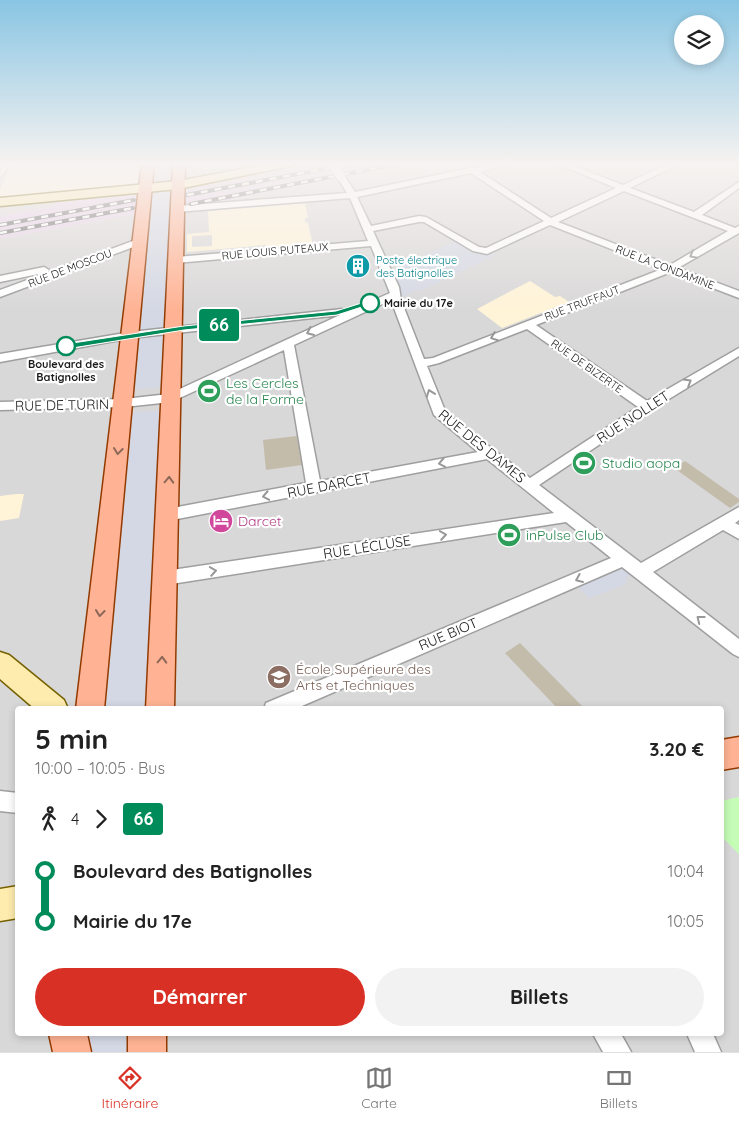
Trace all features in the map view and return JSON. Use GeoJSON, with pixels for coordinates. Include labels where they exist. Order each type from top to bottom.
{"type":"FeatureCollection","features":[{"type":"Feature","properties":{"kind":"main road"},"geometry":{"type":"LineString","coordinates":[[90,706],[144,212]]}},
{"type":"Feature","properties":{"kind":"main road"},"geometry":{"type":"LineString","coordinates":[[160,706],[177,212]]}},
{"type":"Feature","properties":{"kind":"main road"},"geometry":{"type":"LineString","coordinates":[[0,663],[51,706]]}},
{"type":"Feature","properties":{"kind":"main road"},"geometry":{"type":"LineString","coordinates":[[724,754],[739,752]]}},
{"type":"Feature","properties":{"kind":"main road"},"geometry":{"type":"LineString","coordinates":[[0,904],[15,902]]}},
{"type":"Feature","properties":{"kind":"main road"},"geometry":{"type":"LineString","coordinates":[[68,1036],[72,1052]]}},
{"type":"Feature","properties":{"kind":"main road"},"geometry":{"type":"LineString","coordinates":[[146,1052],[147,1036]]}},
{"type":"Feature","properties":{"kind":"street","name":"RUE DES DAMES"},"geometry":{"type":"LineString","coordinates":[[361,212],[374,243],[390,296],[420,363],[440,415],[739,649]]}},
{"type":"Feature","properties":{"kind":"street","name":"RUE LA CONDAMINE"},"geometry":{"type":"LineString","coordinates":[[535,212],[550,222],[739,295]]}},
{"type":"Feature","properties":{"kind":"street"},"geometry":{"type":"LineString","coordinates":[[368,229],[420,219],[426,220],[476,249],[485,251],[572,212]]}},
{"type":"Feature","properties":{"kind":"street"},"geometry":{"type":"LineString","coordinates":[[685,212],[737,230]]}},
{"type":"Feature","properties":{"kind":"street"},"geometry":{"type":"LineString","coordinates":[[695,216],[700,212]]}},
{"type":"Feature","properties":{"kind":"street","name":"RUE TRUFFAUT"},"geometry":{"type":"LineString","coordinates":[[420,363],[435,361],[669,268],[737,230]]}},
{"type":"Feature","properties":{"kind":"street","name":"RUE DE MOSCOU"},"geometry":{"type":"LineString","coordinates":[[0,294],[141,241]]}},
{"type":"Feature","properties":{"kind":"street","name":"RUE LOUIS PUTEAUX"},"geometry":{"type":"LineString","coordinates":[[176,260],[374,243]]}},
{"type":"Feature","properties":{"kind":"street"},"geometry":{"type":"LineString","coordinates":[[0,279],[85,262]]}},
{"type":"Feature","properties":{"kind":"street"},"geometry":{"type":"LineString","coordinates":[[0,358],[130,335],[337,313],[390,296]]}},
{"type":"Feature","properties":{"kind":"street"},"geometry":{"type":"LineString","coordinates":[[124,403],[171,398],[390,296]]}},
{"type":"Feature","properties":{"kind":"street","name":"RUE DE BIZERTE"},"geometry":{"type":"LineString","coordinates":[[527,324],[646,408]]}},
{"type":"Feature","properties":{"kind":"street"},"geometry":{"type":"LineString","coordinates":[[288,342],[314,487]]}},
{"type":"Feature","properties":{"kind":"street","name":"RUE NOLLET"},"geometry":{"type":"LineString","coordinates":[[529,485],[646,408],[739,351]]}},
{"type":"Feature","properties":{"kind":"street","name":"RUE DE TURIN"},"geometry":{"type":"LineString","coordinates":[[0,406],[124,403]]}},
{"type":"Feature","properties":{"kind":"street","name":"RUE DARCET"},"geometry":{"type":"LineString","coordinates":[[167,515],[490,454]]}},
{"type":"Feature","properties":{"kind":"street"},"geometry":{"type":"LineString","coordinates":[[640,572],[739,513]]}},
{"type":"Feature","properties":{"kind":"street","name":"RUE LÉCLUSE"},"geometry":{"type":"LineString","coordinates":[[165,578],[569,516]]}},
{"type":"Feature","properties":{"kind":"street"},"geometry":{"type":"LineString","coordinates":[[723,522],[739,534]]}},
{"type":"Feature","properties":{"kind":"street","name":"RUE BIOT"},"geometry":{"type":"LineString","coordinates":[[280,706],[624,560]]}},
{"type":"Feature","properties":{"kind":"street"},"geometry":{"type":"LineString","coordinates":[[0,800],[15,802]]}},
{"type":"Feature","properties":{"kind":"street"},"geometry":{"type":"LineString","coordinates":[[607,1036],[618,1052]]}},
{"type":"Feature","properties":{"kind":"street"},"geometry":{"type":"LineString","coordinates":[[701,1036],[708,1052]]}},
{"type":"Feature","properties":{"kind":"shaded area"},"geometry":{"type":"Polygon","coordinates":[[[0,212],[21,212],[0,216],[0,212]]]}},
{"type":"Feature","properties":{"kind":"shaded area"},"geometry":{"type":"Polygon","coordinates":[[[21,212],[170,212],[135,214],[0,239],[0,216],[21,212]]]}},
{"type":"Feature","properties":{"kind":"shaded area"},"geometry":{"type":"Polygon","coordinates":[[[150,212],[171,212],[165,327],[139,330],[150,212]]]}},
{"type":"Feature","properties":{"kind":"shaded area"},"geometry":{"type":"Polygon","coordinates":[[[170,212],[739,212],[739,1052],[0,1052],[0,239],[135,214],[170,212]]]}},
{"type":"Feature","properties":{"kind":"shaded area"},"geometry":{"type":"Polygon","coordinates":[[[208,212],[307,212],[308,218],[305,218],[305,222],[308,223],[313,245],[267,249],[266,245],[187,252],[187,234],[209,232],[208,212]],[[212,235],[192,236],[192,247],[212,246],[212,235]]]}},
{"type":"Feature","properties":{"kind":"shaded area"},"geometry":{"type":"Polygon","coordinates":[[[457,241],[482,254],[497,254],[421,291],[419,289],[400,298],[391,270],[457,241]]]}},
{"type":"Feature","properties":{"kind":"shaded area"},"geometry":{"type":"Polygon","coordinates":[[[530,281],[555,297],[560,296],[569,302],[502,328],[477,309],[530,281]]]}},
{"type":"Feature","properties":{"kind":"shaded area"},"geometry":{"type":"Polygon","coordinates":[[[165,334],[162,385],[157,388],[135,389],[133,387],[138,337],[165,334]]]}},
{"type":"Feature","properties":{"kind":"shaded area"},"geometry":{"type":"Polygon","coordinates":[[[159,411],[161,413],[146,706],[103,706],[130,417],[135,412],[159,411]]]}},
{"type":"Feature","properties":{"kind":"shaded area"},"geometry":{"type":"Polygon","coordinates":[[[297,436],[302,465],[266,470],[263,440],[297,436]]]}},
{"type":"Feature","properties":{"kind":"shaded area"},"geometry":{"type":"Polygon","coordinates":[[[685,461],[739,499],[739,502],[730,508],[674,468],[685,461]]]}},
{"type":"Feature","properties":{"kind":"shaded area"},"geometry":{"type":"Polygon","coordinates":[[[24,494],[19,518],[0,521],[0,496],[24,494]]]}},
{"type":"Feature","properties":{"kind":"shaded area"},"geometry":{"type":"Polygon","coordinates":[[[623,567],[638,579],[629,576],[626,584],[589,598],[576,585],[623,567]]]}},
{"type":"Feature","properties":{"kind":"shaded area"},"geometry":{"type":"Polygon","coordinates":[[[520,643],[582,706],[555,706],[505,653],[520,643]]]}},
{"type":"Feature","properties":{"kind":"shaded area"},"geometry":{"type":"Polygon","coordinates":[[[86,1036],[130,1036],[130,1052],[88,1052],[86,1036]]]}},
{"type":"Feature","properties":{"kind":"green space"},"geometry":{"type":"Polygon","coordinates":[[[739,797],[739,854],[724,839],[724,800],[739,797]]]}},
{"type":"Feature","properties":{"kind":"railway"},"geometry":{"type":"LineString","coordinates":[[0,225],[69,212]]}},
{"type":"Feature","properties":{"kind":"railway"},"geometry":{"type":"LineString","coordinates":[[0,233],[111,212]]}},
{"type":"Feature","properties":{"kind":"bus line","name":"66"},"geometry":{"type":"LineString","coordinates":[[66,346],[184,328],[337,313],[370,303]]}},
{"type":"Feature","properties":{"kind":"place","name":"Poste électrique des Batignolles"},"geometry":{"type":"Point","coordinates":[358,266]}},
{"type":"Feature","properties":{"kind":"place","name":"Mairie du 17e"},"geometry":{"type":"Point","coordinates":[370,303]}},
{"type":"Feature","properties":{"kind":"place","name":"Boulevard des Batignolles"},"geometry":{"type":"Point","coordinates":[66,346]}},
{"type":"Feature","properties":{"kind":"place","name":"Les Cercles de la Forme"},"geometry":{"type":"Point","coordinates":[209,391]}},
{"type":"Feature","properties":{"kind":"place","name":"Studio aopa"},"geometry":{"type":"Point","coordinates":[584,463]}},
{"type":"Feature","properties":{"kind":"place","name":"Darcet"},"geometry":{"type":"Point","coordinates":[221,521]}},
{"type":"Feature","properties":{"kind":"place","name":"inPulse Club"},"geometry":{"type":"Point","coordinates":[509,535]}},
{"type":"Feature","properties":{"kind":"place","name":"École Supérieure des Arts et Techniques"},"geometry":{"type":"Point","coordinates":[279,677]}}]}
